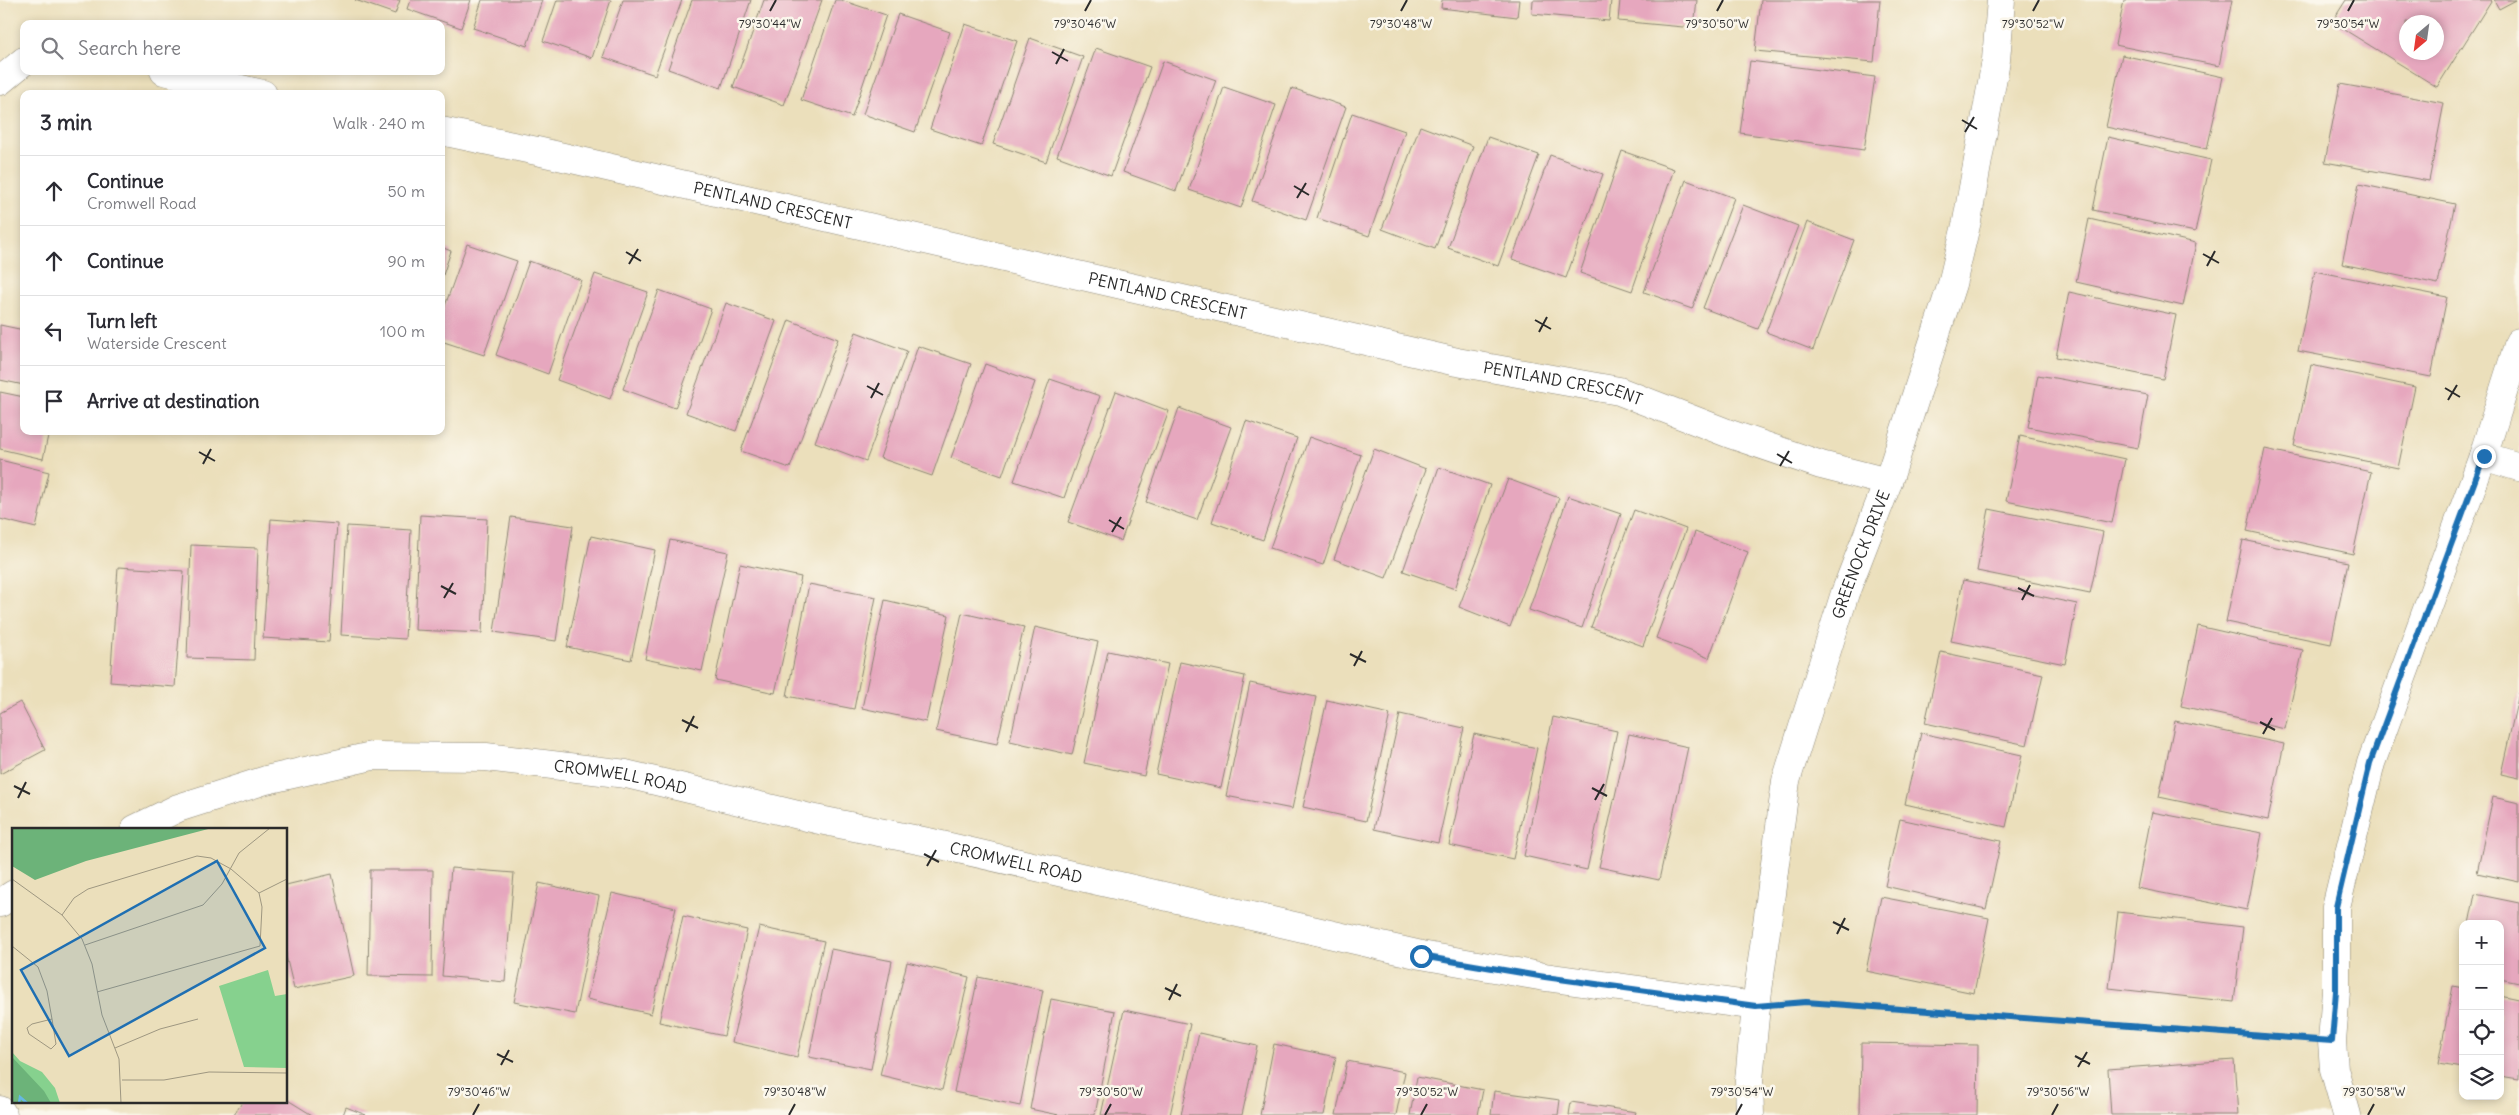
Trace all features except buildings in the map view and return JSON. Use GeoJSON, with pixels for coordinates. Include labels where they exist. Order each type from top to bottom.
{"type":"FeatureCollection","features":[{"type":"Feature","properties":{"kind":"street","name":"GREENOCK DRIVE"},"geometry":{"type":"LineString","coordinates":[[1750,1115],[1749,1080],[1756,1006],[1786,781],[1845,593],[1888,482],[1952,284],[1967,221],[1996,60],[2001,0]]}},
{"type":"Feature","properties":{"kind":"street"},"geometry":{"type":"LineString","coordinates":[[0,81],[20,64]]}},
{"type":"Feature","properties":{"kind":"street"},"geometry":{"type":"LineString","coordinates":[[181,75],[246,90]]}},
{"type":"Feature","properties":{"kind":"street","name":"PENTLAND CRESCENT"},"geometry":{"type":"LineString","coordinates":[[445,133],[537,151],[1457,362],[1619,391],[1794,456],[1888,482]]}},
{"type":"Feature","properties":{"kind":"street"},"geometry":{"type":"LineString","coordinates":[[2347,1115],[2334,1069],[2332,1041],[2336,991],[2336,907],[2370,763],[2484,456],[2519,342]]}},
{"type":"Feature","properties":{"kind":"street"},"geometry":{"type":"LineString","coordinates":[[2484,456],[2519,467]]}},
{"type":"Feature","properties":{"kind":"street","name":"CROMWELL ROAD"},"geometry":{"type":"LineString","coordinates":[[137,828],[178,808],[266,780],[372,756],[486,757],[626,774],[815,819],[928,842],[1421,956],[1545,977],[1756,1006]]}},
{"type":"Feature","properties":{"kind":"street"},"geometry":{"type":"LineString","coordinates":[[0,903],[12,895]]}},
{"type":"Feature","properties":{"kind":"street"},"geometry":{"type":"LineString","coordinates":[[0,1110],[3,1115]]}},
{"type":"Feature","properties":{"kind":"path"},"geometry":{"type":"LineString","coordinates":[[1756,1006],[1806,1002],[2332,1041]]}},
{"type":"Feature","properties":{"kind":"route"},"geometry":{"type":"LineString","coordinates":[[1421,956],[1545,977],[1756,1006],[1806,1002],[2332,1041],[2336,991],[2336,907],[2370,763],[2484,456]]}}]}
